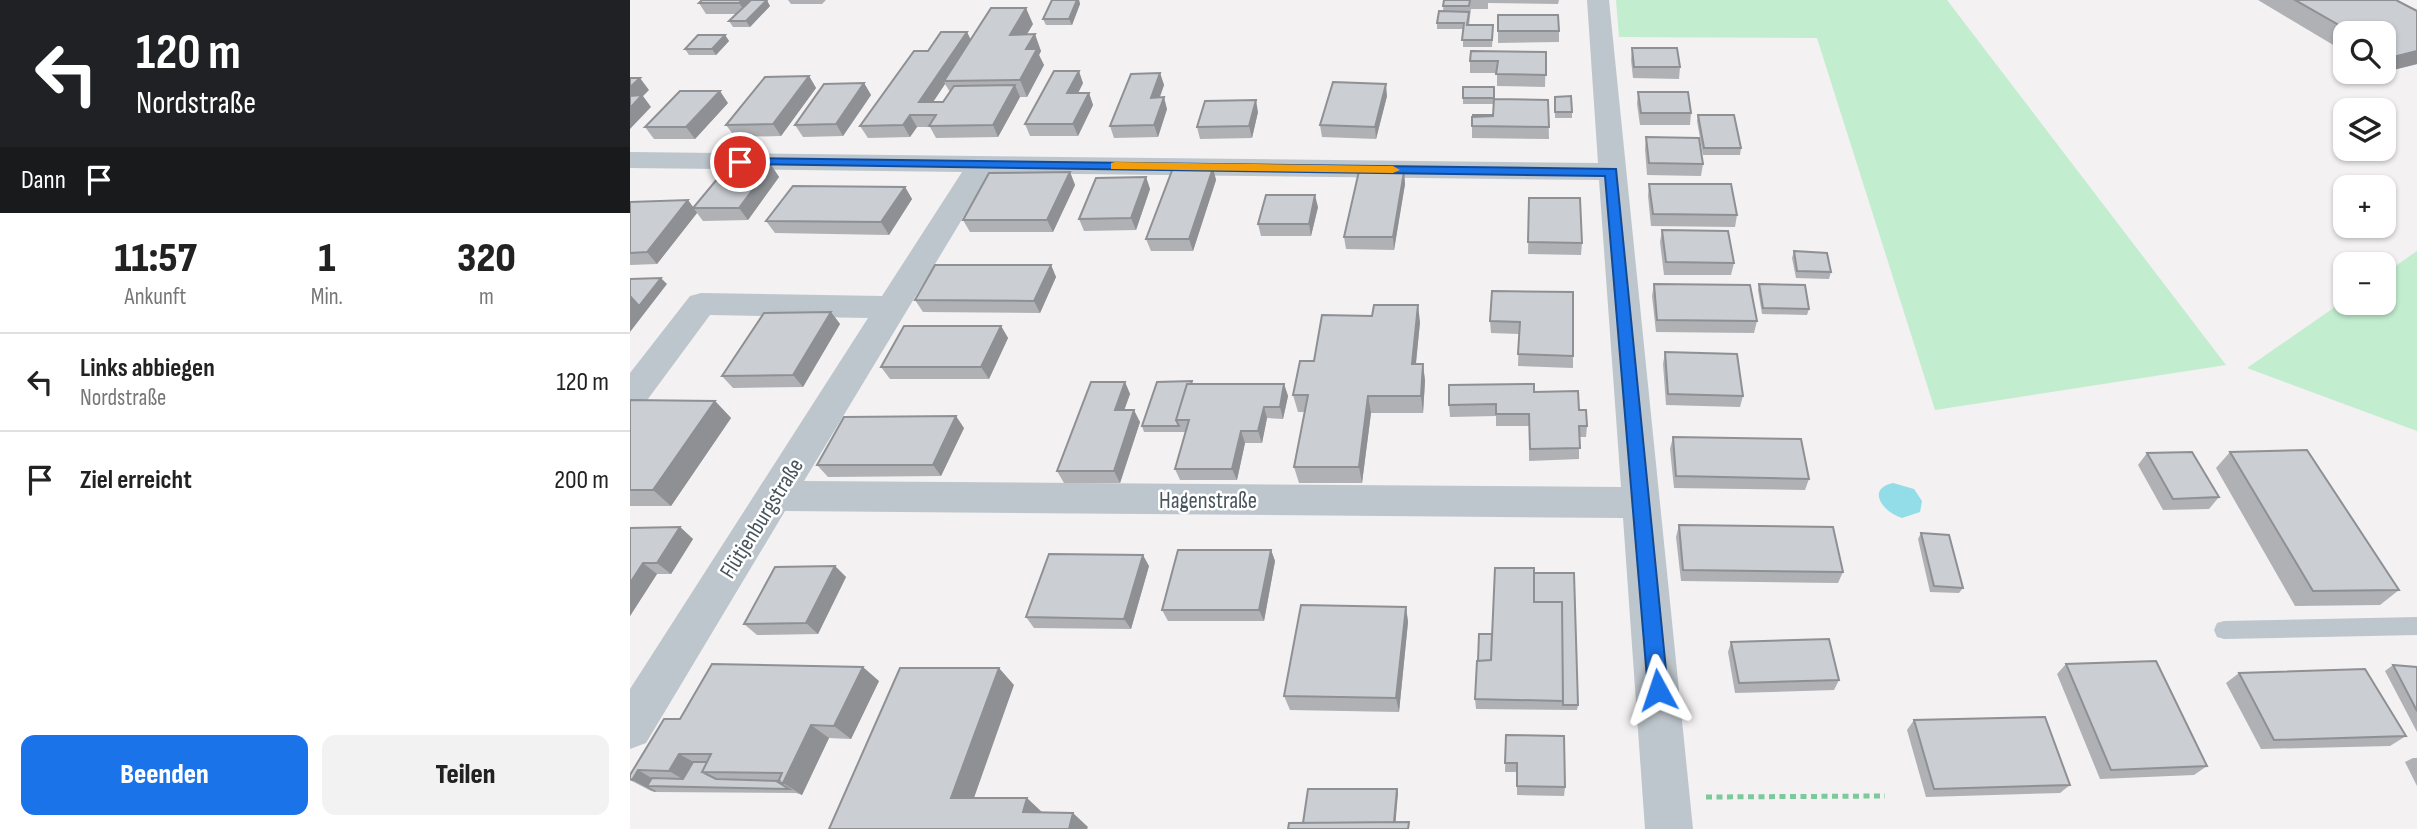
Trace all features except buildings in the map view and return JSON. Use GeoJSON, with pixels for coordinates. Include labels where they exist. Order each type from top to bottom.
{"type":"FeatureCollection","features":[{"type":"Feature","properties":{"kind":"street"},"geometry":{"type":"LineString","coordinates":[[1598,0],[1668,813]]}},
{"type":"Feature","properties":{"kind":"street"},"geometry":{"type":"LineString","coordinates":[[630,160],[1611,172]]}},
{"type":"Feature","properties":{"kind":"street","name":"Flütjenburgstraße"},"geometry":{"type":"LineString","coordinates":[[630,728],[981,164]]}},
{"type":"Feature","properties":{"kind":"street"},"geometry":{"type":"LineString","coordinates":[[630,398],[701,304],[891,307]]}},
{"type":"Feature","properties":{"kind":"street","name":"Hagenstraße"},"geometry":{"type":"LineString","coordinates":[[774,496],[1642,503]]}},
{"type":"Feature","properties":{"kind":"lane"},"geometry":{"type":"LineString","coordinates":[[2224,630],[2417,626]]}},
{"type":"Feature","properties":{"kind":"path"},"geometry":{"type":"LineString","coordinates":[[1668,813],[1885,796]]}},
{"type":"Feature","properties":{"kind":"green space"},"geometry":{"type":"Polygon","coordinates":[[[1616,0],[1947,0],[2226,365],[1935,410],[1817,38],[1619,37],[1616,0]]]}},
{"type":"Feature","properties":{"kind":"green space"},"geometry":{"type":"Polygon","coordinates":[[[2417,251],[2417,431],[2247,368],[2333,308],[2333,315],[2396,315],[2396,266],[2417,251]]]}},
{"type":"Feature","properties":{"kind":"water"},"geometry":{"type":"Polygon","coordinates":[[[1893,483],[1914,489],[1922,501],[1920,512],[1902,518],[1884,506],[1880,501],[1880,490],[1893,483]]]}},
{"type":"Feature","properties":{"kind":"slow traffic"},"geometry":{"type":"LineString","coordinates":[[1115,166],[1393,170]]}},
{"type":"Feature","properties":{"kind":"route"},"geometry":{"type":"LineString","coordinates":[[740,162],[1611,172],[1658,690]]}}]}
